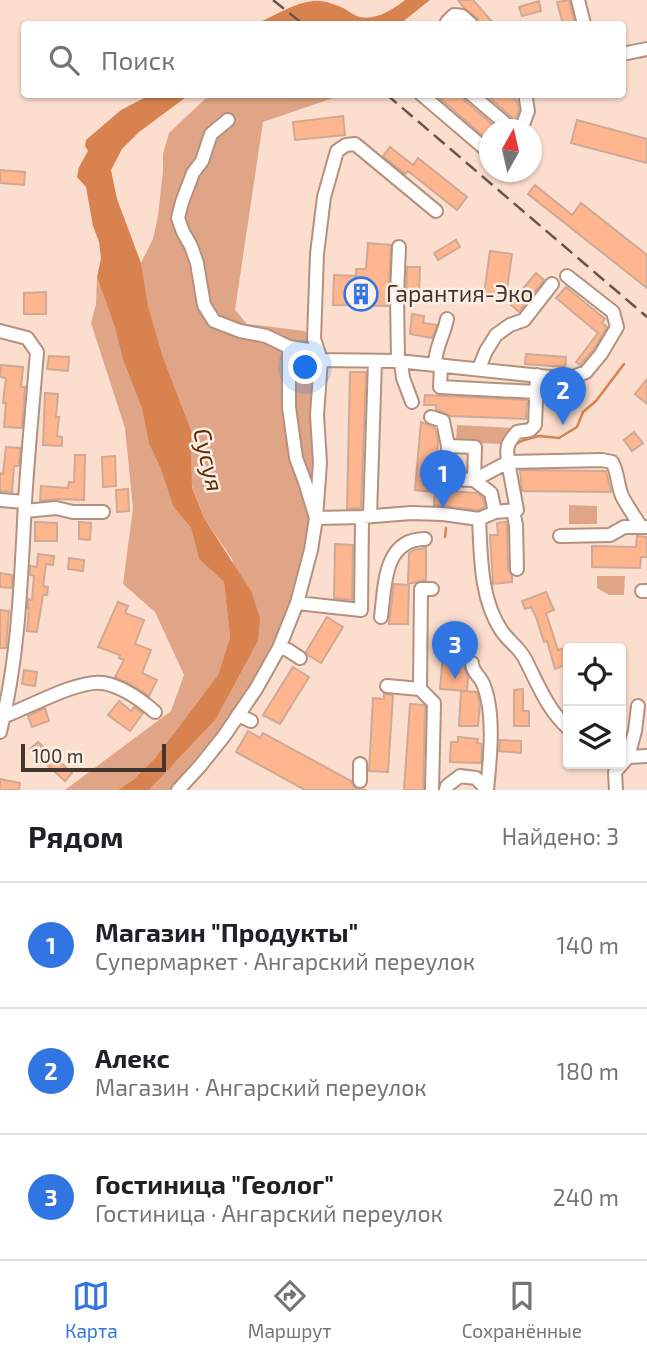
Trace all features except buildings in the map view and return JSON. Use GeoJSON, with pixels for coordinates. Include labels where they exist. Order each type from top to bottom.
{"type":"FeatureCollection","features":[{"type":"Feature","properties":{"kind":"street"},"geometry":{"type":"LineString","coordinates":[[578,0],[583,21]]}},
{"type":"Feature","properties":{"kind":"street"},"geometry":{"type":"LineString","coordinates":[[448,21],[454,15],[462,16],[468,21]]}},
{"type":"Feature","properties":{"kind":"street"},"geometry":{"type":"LineString","coordinates":[[626,53],[647,49]]}},
{"type":"Feature","properties":{"kind":"street"},"geometry":{"type":"LineString","coordinates":[[426,98],[479,144]]}},
{"type":"Feature","properties":{"kind":"street"},"geometry":{"type":"LineString","coordinates":[[476,98],[500,119]]}},
{"type":"Feature","properties":{"kind":"street"},"geometry":{"type":"LineString","coordinates":[[525,98],[528,111],[525,119]]}},
{"type":"Feature","properties":{"kind":"street"},"geometry":{"type":"LineString","coordinates":[[228,120],[211,134],[202,161],[193,173],[178,218],[197,263],[204,305],[214,321],[240,331],[266,335],[289,347],[309,350],[321,360],[399,361],[568,379]]}},
{"type":"Feature","properties":{"kind":"street"},"geometry":{"type":"LineString","coordinates":[[177,790],[208,756],[256,689],[279,648],[297,603],[312,550],[320,463],[317,415],[321,360],[314,339],[317,254],[324,197],[337,151],[346,145],[355,144],[436,211]]}},
{"type":"Feature","properties":{"kind":"street"},"geometry":{"type":"LineString","coordinates":[[399,247],[399,361],[412,402]]}},
{"type":"Feature","properties":{"kind":"street"},"geometry":{"type":"LineString","coordinates":[[447,319],[442,340],[436,348],[440,387],[536,392],[586,372],[601,354],[617,327],[613,312],[567,276]]}},
{"type":"Feature","properties":{"kind":"street"},"geometry":{"type":"LineString","coordinates":[[479,368],[496,335],[510,325],[524,320],[552,284]]}},
{"type":"Feature","properties":{"kind":"street"},"geometry":{"type":"LineString","coordinates":[[0,331],[27,338],[37,352],[21,593],[13,666],[0,732]]}},
{"type":"Feature","properties":{"kind":"street"},"geometry":{"type":"LineString","coordinates":[[289,347],[289,407],[296,458],[316,518]]}},
{"type":"Feature","properties":{"kind":"street"},"geometry":{"type":"LineString","coordinates":[[297,603],[361,610],[375,361]]}},
{"type":"Feature","properties":{"kind":"street"},"geometry":{"type":"LineString","coordinates":[[316,518],[433,514],[479,519],[495,512],[517,510],[506,450],[517,432],[530,430],[535,425],[537,375]]}},
{"type":"Feature","properties":{"kind":"street"},"geometry":{"type":"LineString","coordinates":[[431,417],[443,421],[448,446],[447,479],[474,481],[491,493],[495,512]]}},
{"type":"Feature","properties":{"kind":"street"},"geometry":{"type":"LineString","coordinates":[[448,446],[475,447],[474,481]]}},
{"type":"Feature","properties":{"kind":"street"},"geometry":{"type":"LineString","coordinates":[[474,481],[508,462],[612,462],[617,470],[622,495],[644,527]]}},
{"type":"Feature","properties":{"kind":"street"},"geometry":{"type":"LineString","coordinates":[[0,500],[73,512],[103,512]]}},
{"type":"Feature","properties":{"kind":"street"},"geometry":{"type":"LineString","coordinates":[[513,510],[517,569]]}},
{"type":"Feature","properties":{"kind":"street"},"geometry":{"type":"LineString","coordinates":[[479,519],[482,570],[490,609],[502,632],[520,650],[542,694],[563,721]]}},
{"type":"Feature","properties":{"kind":"street"},"geometry":{"type":"LineString","coordinates":[[560,536],[610,535],[624,527],[644,527]]}},
{"type":"Feature","properties":{"kind":"street"},"geometry":{"type":"LineString","coordinates":[[381,617],[387,571],[393,556],[407,542],[425,539]]}},
{"type":"Feature","properties":{"kind":"street"},"geometry":{"type":"LineString","coordinates":[[420,689],[421,589],[432,589]]}},
{"type":"Feature","properties":{"kind":"street"},"geometry":{"type":"LineString","coordinates":[[279,648],[288,650],[300,659]]}},
{"type":"Feature","properties":{"kind":"street"},"geometry":{"type":"LineString","coordinates":[[472,663],[472,670],[484,684],[489,709],[491,744],[487,790]]}},
{"type":"Feature","properties":{"kind":"street"},"geometry":{"type":"LineString","coordinates":[[2,717],[76,686],[102,682],[120,689],[155,712]]}},
{"type":"Feature","properties":{"kind":"street"},"geometry":{"type":"LineString","coordinates":[[387,686],[420,689],[434,703],[432,790]]}},
{"type":"Feature","properties":{"kind":"street"},"geometry":{"type":"LineString","coordinates":[[638,706],[628,757],[647,757]]}},
{"type":"Feature","properties":{"kind":"street"},"geometry":{"type":"LineString","coordinates":[[238,715],[251,721]]}},
{"type":"Feature","properties":{"kind":"street"},"geometry":{"type":"LineString","coordinates":[[360,764],[360,780]]}},
{"type":"Feature","properties":{"kind":"street"},"geometry":{"type":"LineString","coordinates":[[611,769],[616,790]]}},
{"type":"Feature","properties":{"kind":"street"},"geometry":{"type":"LineString","coordinates":[[446,790],[447,786],[460,776],[475,778],[487,790]]}},
{"type":"Feature","properties":{"kind":"shaded area"},"geometry":{"type":"Polygon","coordinates":[[[405,0],[430,0],[404,21],[262,21],[291,7],[313,1],[334,4],[356,16],[366,18],[395,7],[405,0]]]}},
{"type":"Feature","properties":{"kind":"shaded area"},"geometry":{"type":"Polygon","coordinates":[[[144,98],[185,98],[139,132],[122,149],[111,170],[117,199],[141,263],[148,307],[163,357],[191,430],[192,487],[204,518],[251,591],[260,618],[258,641],[216,719],[149,790],[118,790],[134,779],[155,758],[218,675],[230,637],[224,582],[199,559],[191,528],[173,506],[149,444],[142,409],[123,360],[97,277],[101,258],[99,242],[93,226],[86,187],[77,177],[88,151],[86,140],[121,110],[144,98]]]}},
{"type":"Feature","properties":{"kind":"shaded area"},"geometry":{"type":"Polygon","coordinates":[[[333,98],[263,122],[235,310],[247,324],[305,331],[321,360],[311,550],[273,647],[251,687],[169,790],[149,790],[216,719],[258,641],[232,559],[204,518],[192,486],[191,430],[147,307],[141,263],[153,239],[158,216],[163,154],[169,133],[205,99],[333,98]]]}},
{"type":"Feature","properties":{"kind":"shaded area"},"geometry":{"type":"Polygon","coordinates":[[[97,277],[123,360],[142,409],[149,444],[173,506],[191,528],[199,559],[224,582],[230,637],[218,675],[155,758],[134,779],[118,790],[65,790],[171,711],[184,675],[155,612],[123,584],[133,508],[125,428],[91,323],[96,304],[97,277]]]}},
{"type":"Feature","properties":{"kind":"shaded area"},"geometry":{"type":"Polygon","coordinates":[[[457,425],[516,428],[502,444],[456,442],[457,425]]]}},
{"type":"Feature","properties":{"kind":"shaded area"},"geometry":{"type":"Polygon","coordinates":[[[569,505],[597,506],[597,524],[569,524],[569,505]]]}},
{"type":"Feature","properties":{"kind":"shaded area"},"geometry":{"type":"Polygon","coordinates":[[[597,576],[625,576],[624,595],[609,595],[597,588],[597,576]]]}},
{"type":"Feature","properties":{"kind":"waterway"},"geometry":{"type":"LineString","coordinates":[[514,445],[539,436],[559,438],[577,427],[583,412],[596,401],[624,364]]}},
{"type":"Feature","properties":{"kind":"waterway"},"geometry":{"type":"LineString","coordinates":[[445,537],[446,528]]}},
{"type":"Feature","properties":{"kind":"railway"},"geometry":{"type":"LineString","coordinates":[[273,0],[299,21]]}},
{"type":"Feature","properties":{"kind":"railway"},"geometry":{"type":"LineString","coordinates":[[391,98],[647,317]]}},
{"type":"Feature","properties":{"kind":"place","name":"Гарантия-Эко"},"geometry":{"type":"Point","coordinates":[361,294]}},
{"type":"Feature","properties":{"kind":"place","name":"Алекс"},"geometry":{"type":"Point","coordinates":[563,425]}},
{"type":"Feature","properties":{"kind":"place","name":"Магазин \"Продукты\""},"geometry":{"type":"Point","coordinates":[443,508]}},
{"type":"Feature","properties":{"kind":"place","name":"Гостиница \"Геолог\""},"geometry":{"type":"Point","coordinates":[455,679]}},
{"type":"Feature","properties":{"kind":"water label","name":"Сусуя"},"geometry":{"type":"Point","coordinates":[208,460]}}]}
